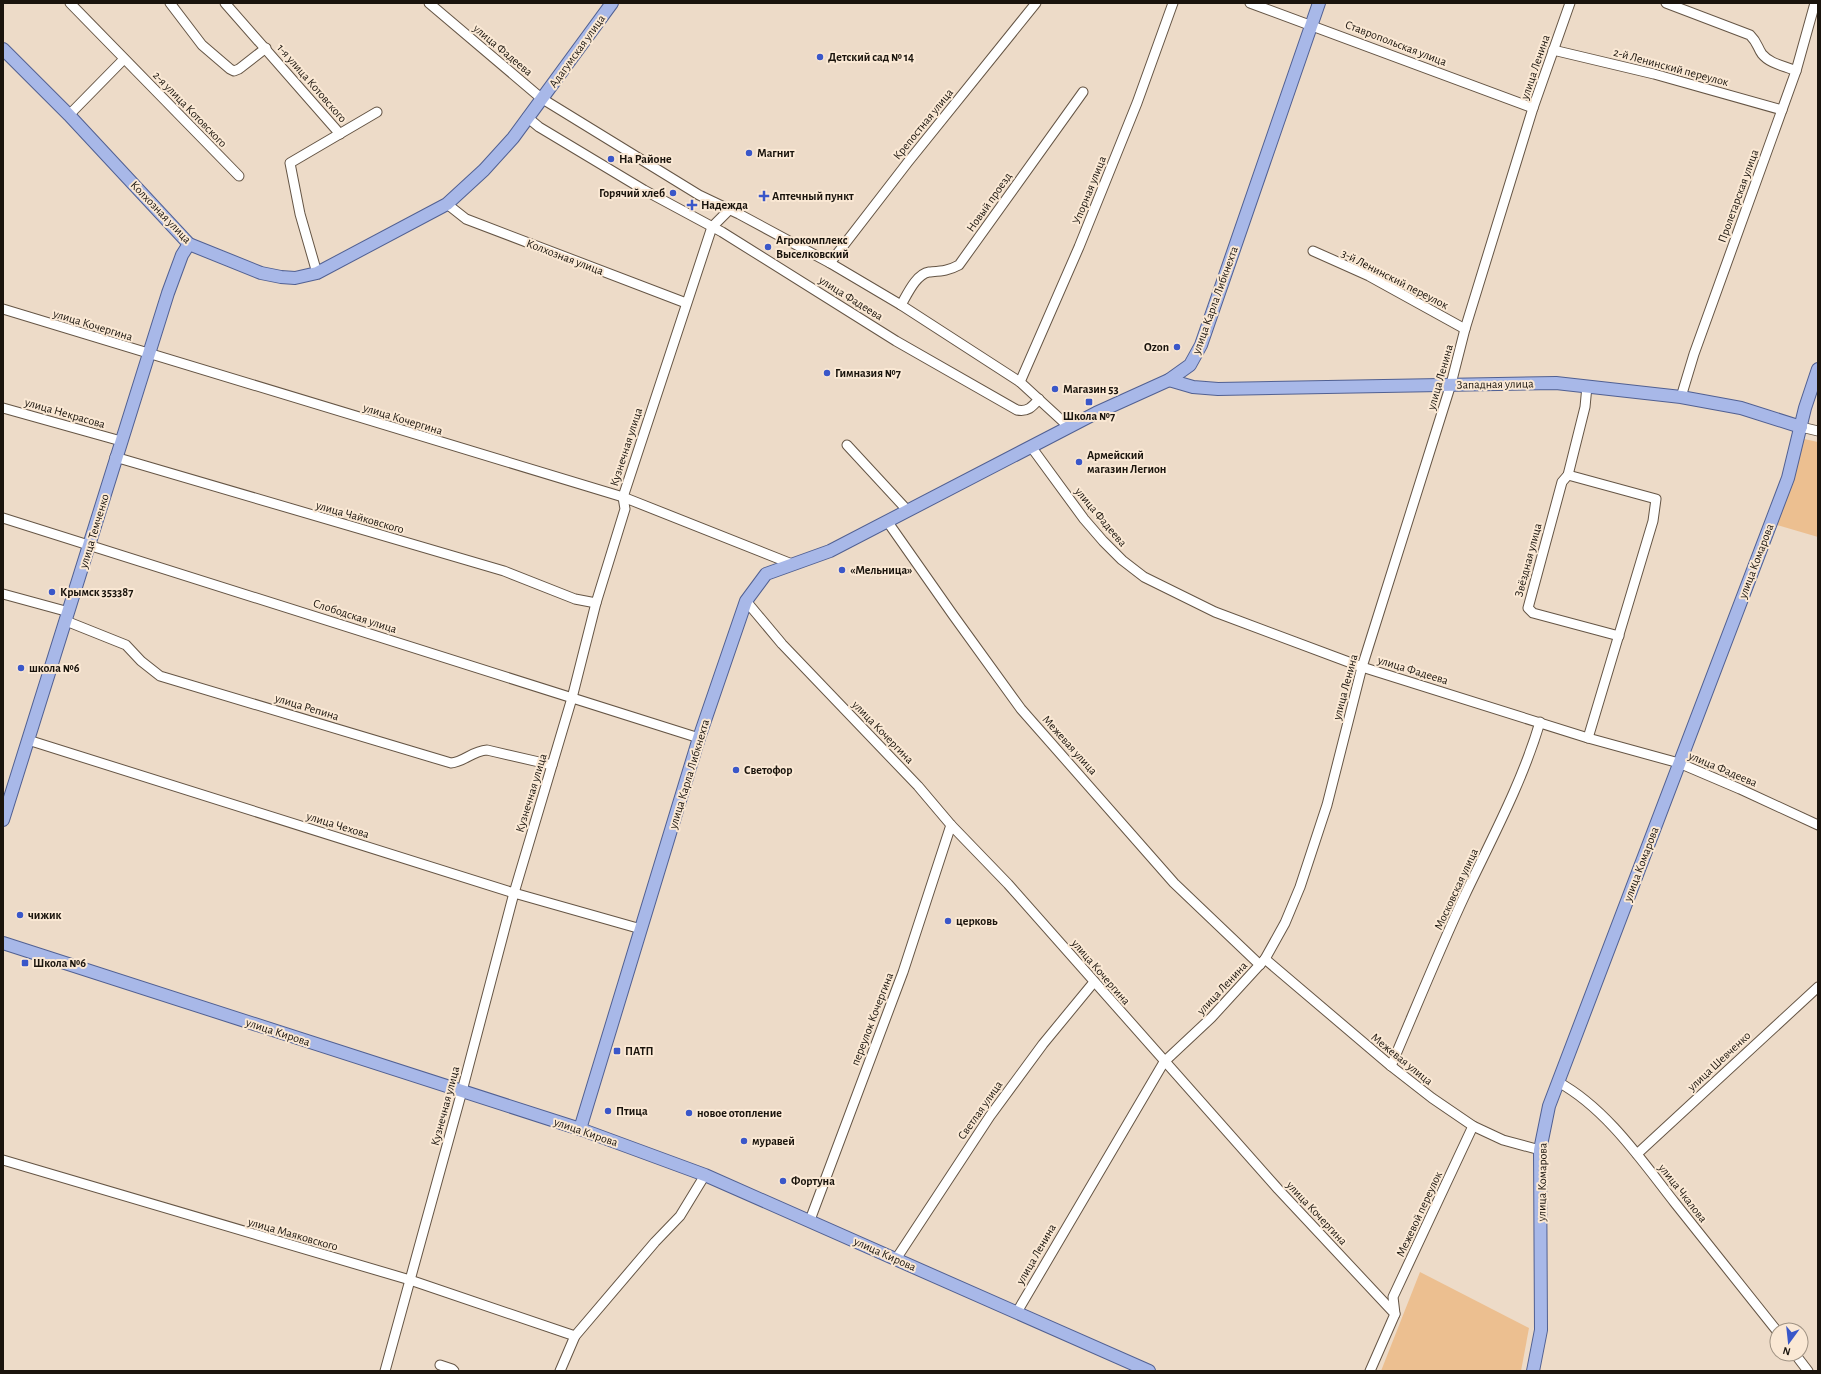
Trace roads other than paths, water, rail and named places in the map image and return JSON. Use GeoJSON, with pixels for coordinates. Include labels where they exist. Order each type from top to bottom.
{"type":"FeatureCollection","features":[{"type":"Feature","properties":{"kind":"main road","name":"Адагумская улица"},"geometry":{"type":"LineString","coordinates":[[542,98],[612,3]]}},
{"type":"Feature","properties":{"kind":"main road","name":"улица Карла Либкнехта"},"geometry":{"type":"LineString","coordinates":[[580,1129],[699,738],[746,601],[766,574],[830,551],[1069,428],[1169,380],[1190,365],[1201,345],[1319,3]]}},
{"type":"Feature","properties":{"kind":"main road","name":"Колхозная улица"},"geometry":{"type":"LineString","coordinates":[[3,49],[69,115],[189,244],[261,273],[281,277],[295,278],[317,273],[447,204],[484,170],[513,138],[542,98]]}},
{"type":"Feature","properties":{"kind":"main road","name":"улица Темченко"},"geometry":{"type":"LineString","coordinates":[[3,820],[90,545],[115,457],[168,293],[182,255],[189,244]]}},
{"type":"Feature","properties":{"kind":"main road","name":"улица Комарова"},"geometry":{"type":"LineString","coordinates":[[1533,1371],[1541,1330],[1540,1150],[1548,1112],[1558,1082],[1788,478],[1805,408],[1818,369]]}},
{"type":"Feature","properties":{"kind":"main road","name":"Западная улица"},"geometry":{"type":"LineString","coordinates":[[1169,380],[1193,387],[1218,389],[1556,383],[1681,397],[1740,408],[1801,427]]}},
{"type":"Feature","properties":{"kind":"main road","name":"улица Кирова"},"geometry":{"type":"LineString","coordinates":[[3,943],[580,1129],[705,1175],[810,1220],[1149,1371]]}},
{"type":"Feature","properties":{"kind":"street","name":"2-я улица Котовского"},"geometry":{"type":"LineString","coordinates":[[70,3],[239,176]]}},
{"type":"Feature","properties":{"kind":"street","name":"1-я улица Котовского"},"geometry":{"type":"LineString","coordinates":[[170,3],[202,45],[234,71],[239,69],[266,48]]}},
{"type":"Feature","properties":{"kind":"street","name":"1-я улица Котовского"},"geometry":{"type":"LineString","coordinates":[[225,3],[340,134]]}},
{"type":"Feature","properties":{"kind":"street","name":"улица Фадеева"},"geometry":{"type":"LineString","coordinates":[[430,3],[542,98],[693,192],[830,263],[901,304],[1020,382],[1069,428]]}},
{"type":"Feature","properties":{"kind":"street","name":"Крепостная улица"},"geometry":{"type":"LineString","coordinates":[[830,263],[908,162],[1036,3]]}},
{"type":"Feature","properties":{"kind":"street","name":"Упорная улица"},"geometry":{"type":"LineString","coordinates":[[1020,382],[1079,247],[1137,103],[1173,3]]}},
{"type":"Feature","properties":{"kind":"street","name":"Ставропольская улица"},"geometry":{"type":"LineString","coordinates":[[1250,3],[1533,108]]}},
{"type":"Feature","properties":{"kind":"street","name":"улица Ленина"},"geometry":{"type":"LineString","coordinates":[[1017,1312],[1164,1062],[1211,1018],[1262,962],[1285,923],[1303,879],[1327,805],[1362,667],[1452,384],[1465,329],[1533,108],[1570,3]]}},
{"type":"Feature","properties":{"kind":"street"},"geometry":{"type":"LineString","coordinates":[[1666,3],[1750,34],[1757,42],[1761,53],[1769,61],[1796,71]]}},
{"type":"Feature","properties":{"kind":"street","name":"Пролетарская улица"},"geometry":{"type":"LineString","coordinates":[[1681,397],[1699,339],[1796,71],[1815,3]]}},
{"type":"Feature","properties":{"kind":"street","name":"2-й Ленинский переулок"},"geometry":{"type":"LineString","coordinates":[[1554,50],[1654,74],[1782,110]]}},
{"type":"Feature","properties":{"kind":"street"},"geometry":{"type":"LineString","coordinates":[[69,115],[124,58]]}},
{"type":"Feature","properties":{"kind":"street","name":"Новый проезд"},"geometry":{"type":"LineString","coordinates":[[901,304],[921,276],[927,272],[942,272],[959,265],[1083,92]]}},
{"type":"Feature","properties":{"kind":"street","name":"1-я улица Котовского"},"geometry":{"type":"LineString","coordinates":[[317,273],[300,214],[290,163],[377,112]]}},
{"type":"Feature","properties":{"kind":"street","name":"улица Фадеева"},"geometry":{"type":"LineString","coordinates":[[527,117],[539,127],[644,190],[722,232],[896,341],[1017,410],[1024,411],[1030,409],[1039,399]]}},
{"type":"Feature","properties":{"kind":"street","name":"Колхозная улица"},"geometry":{"type":"LineString","coordinates":[[447,204],[466,219],[686,303]]}},
{"type":"Feature","properties":{"kind":"street"},"geometry":{"type":"LineString","coordinates":[[712,227],[730,210]]}},
{"type":"Feature","properties":{"kind":"street","name":"Кузнечная улица"},"geometry":{"type":"LineString","coordinates":[[385,1371],[462,1091],[514,893],[572,698],[596,603],[625,509],[623,497],[712,227]]}},
{"type":"Feature","properties":{"kind":"street","name":"3-й Ленинский переулок"},"geometry":{"type":"LineString","coordinates":[[1313,251],[1369,276],[1465,329]]}},
{"type":"Feature","properties":{"kind":"street","name":"улица Кочергина"},"geometry":{"type":"LineString","coordinates":[[3,309],[623,497],[792,564]]}},
{"type":"Feature","properties":{"kind":"street","name":"Звёздная улица"},"geometry":{"type":"LineString","coordinates":[[1587,386],[1585,407],[1568,475],[1562,482],[1528,608],[1533,613],[1619,636]]}},
{"type":"Feature","properties":{"kind":"street","name":"улица Некрасова"},"geometry":{"type":"LineString","coordinates":[[3,408],[121,441]]}},
{"type":"Feature","properties":{"kind":"street","name":"Западная улица"},"geometry":{"type":"LineString","coordinates":[[1801,427],[1818,431]]}},
{"type":"Feature","properties":{"kind":"street"},"geometry":{"type":"LineString","coordinates":[[847,445],[908,511]]}},
{"type":"Feature","properties":{"kind":"street","name":"улица Фадеева"},"geometry":{"type":"LineString","coordinates":[[1032,448],[1103,541],[1122,560],[1144,577],[1215,612],[1362,667],[1588,738],[1679,763],[1818,825]]}},
{"type":"Feature","properties":{"kind":"street","name":"улица Чайковского"},"geometry":{"type":"LineString","coordinates":[[115,457],[504,572],[575,599],[596,603]]}},
{"type":"Feature","properties":{"kind":"street"},"geometry":{"type":"LineString","coordinates":[[1568,475],[1656,499],[1653,521],[1588,738]]}},
{"type":"Feature","properties":{"kind":"street","name":"Слободская улица"},"geometry":{"type":"LineString","coordinates":[[3,518],[699,738]]}},
{"type":"Feature","properties":{"kind":"street","name":"Межевая улица"},"geometry":{"type":"LineString","coordinates":[[887,521],[952,615],[1021,709],[1174,882],[1262,962],[1432,1098],[1473,1126],[1503,1140],[1540,1150]]}},
{"type":"Feature","properties":{"kind":"street","name":"улица Репина"},"geometry":{"type":"LineString","coordinates":[[3,594],[67,616],[126,645],[141,661],[160,676],[451,763],[456,763],[478,750],[486,750],[552,765]]}},
{"type":"Feature","properties":{"kind":"street","name":"улица Кочергина"},"geometry":{"type":"LineString","coordinates":[[746,601],[782,644],[918,786],[951,825],[1008,884],[1278,1189],[1395,1314]]}},
{"type":"Feature","properties":{"kind":"street","name":"Московская улица"},"geometry":{"type":"LineString","coordinates":[[1391,1066],[1464,898],[1503,815],[1534,741],[1540,722]]}},
{"type":"Feature","properties":{"kind":"street","name":"улица Чехова"},"geometry":{"type":"LineString","coordinates":[[28,740],[514,893],[641,929]]}},
{"type":"Feature","properties":{"kind":"street","name":"переулок Кочергина"},"geometry":{"type":"LineString","coordinates":[[810,1220],[903,972],[951,825]]}},
{"type":"Feature","properties":{"kind":"street","name":"Светлая улица"},"geometry":{"type":"LineString","coordinates":[[896,1259],[990,1116],[1043,1044],[1094,982]]}},
{"type":"Feature","properties":{"kind":"street","name":"улица Шевченко"},"geometry":{"type":"LineString","coordinates":[[1636,1154],[1818,987]]}},
{"type":"Feature","properties":{"kind":"street","name":"улица Чкалова"},"geometry":{"type":"LineString","coordinates":[[1558,1082],[1572,1090],[1597,1111],[1636,1154],[1770,1322]]}},
{"type":"Feature","properties":{"kind":"street","name":"Межевой переулок"},"geometry":{"type":"LineString","coordinates":[[1395,1314],[1393,1297],[1473,1126]]}},
{"type":"Feature","properties":{"kind":"street","name":"улица Маяковского"},"geometry":{"type":"LineString","coordinates":[[3,1160],[410,1280],[575,1336]]}},
{"type":"Feature","properties":{"kind":"street"},"geometry":{"type":"LineString","coordinates":[[560,1371],[575,1336],[655,1242],[680,1216],[705,1175]]}},
{"type":"Feature","properties":{"kind":"street"},"geometry":{"type":"LineString","coordinates":[[1370,1371],[1395,1314]]}},
{"type":"Feature","properties":{"kind":"street"},"geometry":{"type":"LineString","coordinates":[[1801,1362],[1808,1371]]}},
{"type":"Feature","properties":{"kind":"street"},"geometry":{"type":"LineString","coordinates":[[440,1365],[454,1371]]}},
{"type":"Feature","properties":{"kind":"place","name":"Детский сад № 14"},"geometry":{"type":"Point","coordinates":[820,57]}},
{"type":"Feature","properties":{"kind":"place","name":"Магнит"},"geometry":{"type":"Point","coordinates":[749,153]}},
{"type":"Feature","properties":{"kind":"place","name":"На Районе"},"geometry":{"type":"Point","coordinates":[611,159]}},
{"type":"Feature","properties":{"kind":"place","name":"Горячий хлеб"},"geometry":{"type":"Point","coordinates":[673,193]}},
{"type":"Feature","properties":{"kind":"place","name":"Аптечный пункт"},"geometry":{"type":"Point","coordinates":[764,196]}},
{"type":"Feature","properties":{"kind":"place","name":"Надежда"},"geometry":{"type":"Point","coordinates":[692,205]}},
{"type":"Feature","properties":{"kind":"place","name":"Агрокомплекс Выселковский"},"geometry":{"type":"Point","coordinates":[768,247]}},
{"type":"Feature","properties":{"kind":"place","name":"Ozon"},"geometry":{"type":"Point","coordinates":[1177,347]}},
{"type":"Feature","properties":{"kind":"place","name":"Гимназия №7"},"geometry":{"type":"Point","coordinates":[827,373]}},
{"type":"Feature","properties":{"kind":"place","name":"Магазин 53"},"geometry":{"type":"Point","coordinates":[1055,389]}},
{"type":"Feature","properties":{"kind":"place","name":"Школа №7"},"geometry":{"type":"Point","coordinates":[1089,402]}},
{"type":"Feature","properties":{"kind":"place","name":"Армейский магазин Легион"},"geometry":{"type":"Point","coordinates":[1079,462]}},
{"type":"Feature","properties":{"kind":"place","name":"«Мельница»"},"geometry":{"type":"Point","coordinates":[842,570]}},
{"type":"Feature","properties":{"kind":"place","name":"Крымск 353387"},"geometry":{"type":"Point","coordinates":[52,592]}},
{"type":"Feature","properties":{"kind":"place","name":"школа №6"},"geometry":{"type":"Point","coordinates":[21,668]}},
{"type":"Feature","properties":{"kind":"place","name":"Светофор"},"geometry":{"type":"Point","coordinates":[736,770]}},
{"type":"Feature","properties":{"kind":"place","name":"чижик"},"geometry":{"type":"Point","coordinates":[20,915]}},
{"type":"Feature","properties":{"kind":"place","name":"церковь"},"geometry":{"type":"Point","coordinates":[948,921]}},
{"type":"Feature","properties":{"kind":"place","name":"Школа №6"},"geometry":{"type":"Point","coordinates":[25,963]}},
{"type":"Feature","properties":{"kind":"place","name":"ПАТП"},"geometry":{"type":"Point","coordinates":[617,1051]}},
{"type":"Feature","properties":{"kind":"place","name":"Птица"},"geometry":{"type":"Point","coordinates":[608,1111]}},
{"type":"Feature","properties":{"kind":"place","name":"новое отопление"},"geometry":{"type":"Point","coordinates":[689,1113]}},
{"type":"Feature","properties":{"kind":"place","name":"муравей"},"geometry":{"type":"Point","coordinates":[744,1141]}},
{"type":"Feature","properties":{"kind":"place","name":"Фортуна"},"geometry":{"type":"Point","coordinates":[783,1181]}}]}
